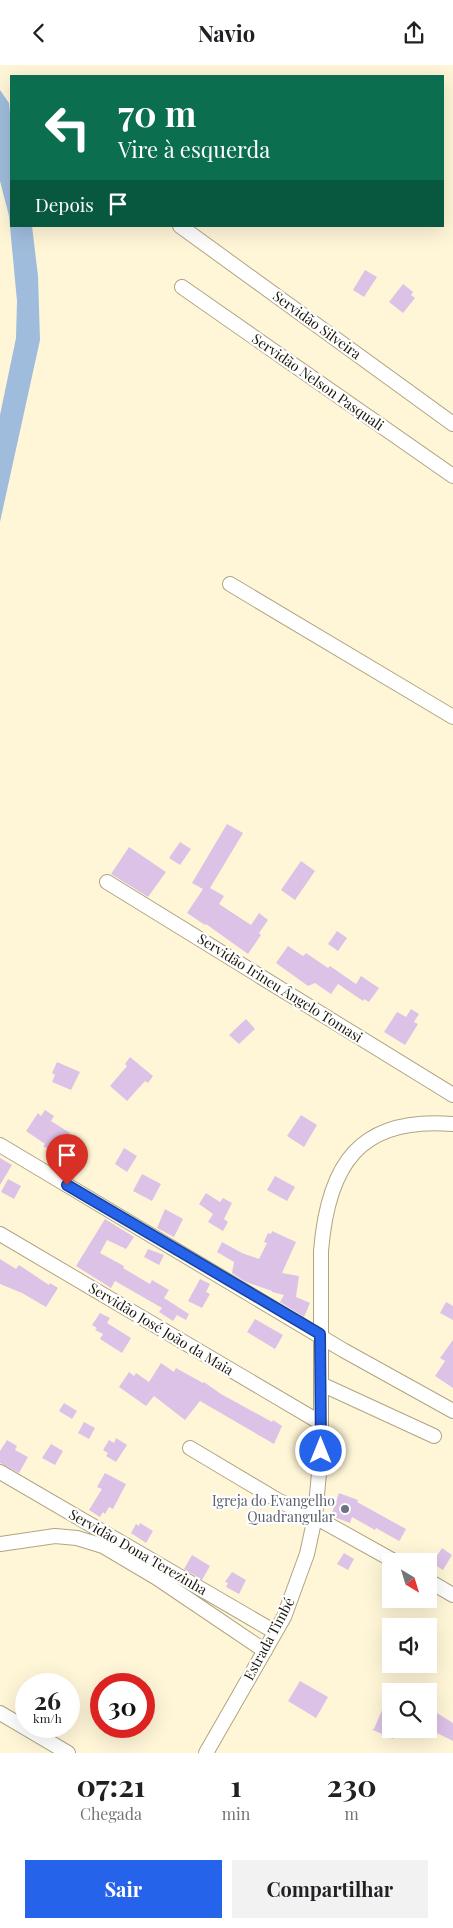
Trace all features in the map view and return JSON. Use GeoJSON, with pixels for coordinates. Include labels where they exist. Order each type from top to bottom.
{"type":"FeatureCollection","features":[{"type":"Feature","properties":{"kind":"street","name":"Servidão Silveira"},"geometry":{"type":"LineString","coordinates":[[181,227],[453,424]]}},
{"type":"Feature","properties":{"kind":"street","name":"Servidão Nelson Pasquali"},"geometry":{"type":"LineString","coordinates":[[182,287],[453,476]]}},
{"type":"Feature","properties":{"kind":"street"},"geometry":{"type":"LineString","coordinates":[[230,584],[453,717]]}},
{"type":"Feature","properties":{"kind":"street","name":"Servidão Irineu Ângelo Tomasi"},"geometry":{"type":"LineString","coordinates":[[107,882],[453,1095]]}},
{"type":"Feature","properties":{"kind":"street","name":"Estrada Timbé"},"geometry":{"type":"LineString","coordinates":[[206,1753],[284,1617],[307,1554],[315,1517],[321,1451],[321,1251],[324,1221],[333,1187],[344,1163],[362,1144],[390,1130],[420,1123],[453,1124]]}},
{"type":"Feature","properties":{"kind":"street"},"geometry":{"type":"LineString","coordinates":[[0,1145],[344,1350],[453,1411]]}},
{"type":"Feature","properties":{"kind":"street","name":"Servidão José João da Maia"},"geometry":{"type":"LineString","coordinates":[[0,1234],[321,1423]]}},
{"type":"Feature","properties":{"kind":"street"},"geometry":{"type":"LineString","coordinates":[[321,1384],[434,1436]]}},
{"type":"Feature","properties":{"kind":"street"},"geometry":{"type":"LineString","coordinates":[[190,1448],[279,1501],[315,1517],[382,1554]]}},
{"type":"Feature","properties":{"kind":"street","name":"Servidão Dona Terezinha"},"geometry":{"type":"LineString","coordinates":[[0,1472],[276,1632]]}},
{"type":"Feature","properties":{"kind":"street"},"geometry":{"type":"LineString","coordinates":[[0,1544],[55,1536],[82,1539],[103,1546],[157,1578],[265,1651]]}},
{"type":"Feature","properties":{"kind":"street"},"geometry":{"type":"LineString","coordinates":[[438,1586],[453,1595]]}},
{"type":"Feature","properties":{"kind":"street"},"geometry":{"type":"LineString","coordinates":[[0,1713],[68,1753]]}},
{"type":"Feature","properties":{"kind":"water"},"geometry":{"type":"Polygon","coordinates":[[[0,90],[9,103],[10,114],[10,227],[0,181],[0,90]]]}},
{"type":"Feature","properties":{"kind":"water"},"geometry":{"type":"Polygon","coordinates":[[[10,227],[32,227],[38,276],[40,340],[0,522],[0,415],[16,338],[17,301],[10,227]]]}},
{"type":"Feature","properties":{"kind":"building"},"geometry":{"type":"Polygon","coordinates":[[[365,270],[377,277],[364,297],[353,290],[365,270]]]}},
{"type":"Feature","properties":{"kind":"building"},"geometry":{"type":"Polygon","coordinates":[[[403,284],[413,292],[411,295],[415,298],[403,313],[389,302],[403,284]]]}},
{"type":"Feature","properties":{"kind":"building"},"geometry":{"type":"Polygon","coordinates":[[[227,824],[243,833],[210,888],[224,896],[219,904],[251,925],[259,913],[268,920],[259,933],[261,935],[248,954],[187,913],[203,889],[192,883],[227,824]]]}},
{"type":"Feature","properties":{"kind":"building"},"geometry":{"type":"Polygon","coordinates":[[[180,842],[191,849],[180,865],[169,858],[180,842]]]}},
{"type":"Feature","properties":{"kind":"building"},"geometry":{"type":"Polygon","coordinates":[[[129,847],[166,872],[148,897],[111,874],[129,847]]]}},
{"type":"Feature","properties":{"kind":"building"},"geometry":{"type":"Polygon","coordinates":[[[301,861],[315,871],[295,900],[281,890],[301,861]]]}},
{"type":"Feature","properties":{"kind":"building"},"geometry":{"type":"Polygon","coordinates":[[[337,931],[347,938],[338,951],[328,944],[337,931]]]}},
{"type":"Feature","properties":{"kind":"building"},"geometry":{"type":"Polygon","coordinates":[[[288,946],[303,956],[306,953],[328,968],[330,966],[356,984],[361,976],[379,988],[369,1002],[364,999],[363,1001],[338,984],[331,994],[315,983],[308,986],[276,963],[288,946]]]}},
{"type":"Feature","properties":{"kind":"building"},"geometry":{"type":"Polygon","coordinates":[[[411,1009],[419,1014],[414,1022],[418,1024],[405,1045],[384,1032],[397,1012],[406,1017],[411,1009]]]}},
{"type":"Feature","properties":{"kind":"building"},"geometry":{"type":"Polygon","coordinates":[[[246,1019],[255,1029],[239,1044],[229,1035],[246,1019]]]}},
{"type":"Feature","properties":{"kind":"building"},"geometry":{"type":"Polygon","coordinates":[[[130,1057],[153,1076],[148,1083],[145,1081],[127,1101],[110,1086],[127,1066],[125,1064],[130,1057]]]}},
{"type":"Feature","properties":{"kind":"building"},"geometry":{"type":"Polygon","coordinates":[[[57,1062],[80,1072],[71,1090],[52,1082],[55,1075],[52,1073],[57,1062]]]}},
{"type":"Feature","properties":{"kind":"building"},"geometry":{"type":"Polygon","coordinates":[[[45,1110],[54,1116],[51,1121],[70,1133],[65,1141],[70,1144],[62,1157],[43,1146],[45,1144],[26,1131],[38,1113],[41,1116],[45,1110]]]}},
{"type":"Feature","properties":{"kind":"building"},"geometry":{"type":"Polygon","coordinates":[[[301,1115],[317,1125],[304,1147],[287,1136],[301,1115]]]}},
{"type":"Feature","properties":{"kind":"building"},"geometry":{"type":"Polygon","coordinates":[[[124,1148],[137,1156],[127,1172],[115,1164],[124,1148]]]}},
{"type":"Feature","properties":{"kind":"building"},"geometry":{"type":"Polygon","coordinates":[[[0,1158],[12,1165],[0,1185],[0,1158]]]}},
{"type":"Feature","properties":{"kind":"building"},"geometry":{"type":"Polygon","coordinates":[[[142,1174],[161,1184],[152,1201],[133,1191],[142,1174]]]}},
{"type":"Feature","properties":{"kind":"building"},"geometry":{"type":"Polygon","coordinates":[[[275,1176],[295,1187],[287,1201],[267,1190],[275,1176]]]}},
{"type":"Feature","properties":{"kind":"building"},"geometry":{"type":"Polygon","coordinates":[[[8,1179],[21,1186],[14,1199],[1,1192],[8,1179]]]}},
{"type":"Feature","properties":{"kind":"building"},"geometry":{"type":"Polygon","coordinates":[[[206,1193],[220,1202],[223,1198],[232,1203],[224,1219],[228,1222],[223,1231],[208,1222],[213,1214],[199,1204],[206,1193]]]}},
{"type":"Feature","properties":{"kind":"building"},"geometry":{"type":"Polygon","coordinates":[[[165,1209],[183,1219],[174,1237],[157,1228],[165,1209]]]}},
{"type":"Feature","properties":{"kind":"building"},"geometry":{"type":"Polygon","coordinates":[[[105,1219],[134,1237],[126,1249],[107,1240],[100,1253],[124,1266],[123,1268],[150,1284],[152,1280],[169,1290],[164,1298],[189,1314],[186,1320],[177,1315],[173,1321],[159,1312],[162,1308],[115,1281],[111,1288],[76,1266],[105,1219]]]}},
{"type":"Feature","properties":{"kind":"building"},"geometry":{"type":"Polygon","coordinates":[[[272,1231],[296,1242],[282,1273],[299,1276],[296,1297],[310,1303],[304,1317],[280,1302],[284,1295],[246,1282],[232,1273],[234,1262],[217,1252],[222,1242],[242,1253],[259,1259],[267,1243],[264,1242],[268,1233],[271,1234],[272,1231]]]}},
{"type":"Feature","properties":{"kind":"building"},"geometry":{"type":"Polygon","coordinates":[[[148,1249],[164,1255],[159,1265],[144,1257],[148,1249]]]}},
{"type":"Feature","properties":{"kind":"building"},"geometry":{"type":"Polygon","coordinates":[[[0,1259],[16,1269],[19,1265],[49,1285],[50,1283],[58,1288],[46,1307],[22,1293],[0,1284],[0,1259]]]}},
{"type":"Feature","properties":{"kind":"building"},"geometry":{"type":"Polygon","coordinates":[[[200,1279],[210,1284],[206,1292],[210,1294],[202,1308],[188,1301],[200,1279]]]}},
{"type":"Feature","properties":{"kind":"building"},"geometry":{"type":"Polygon","coordinates":[[[446,1302],[453,1306],[453,1320],[440,1313],[446,1302]]]}},
{"type":"Feature","properties":{"kind":"building"},"geometry":{"type":"Polygon","coordinates":[[[100,1313],[110,1318],[107,1323],[131,1338],[122,1353],[100,1339],[103,1334],[95,1330],[97,1328],[92,1325],[100,1313]]]}},
{"type":"Feature","properties":{"kind":"building"},"geometry":{"type":"Polygon","coordinates":[[[255,1319],[283,1335],[275,1349],[247,1332],[255,1319]]]}},
{"type":"Feature","properties":{"kind":"building"},"geometry":{"type":"Polygon","coordinates":[[[453,1340],[453,1388],[435,1376],[445,1361],[440,1358],[453,1340]]]}},
{"type":"Feature","properties":{"kind":"building"},"geometry":{"type":"Polygon","coordinates":[[[161,1363],[174,1372],[176,1368],[204,1382],[221,1394],[282,1426],[274,1444],[200,1401],[185,1420],[154,1396],[146,1406],[119,1387],[129,1372],[134,1376],[136,1373],[149,1382],[161,1363]]]}},
{"type":"Feature","properties":{"kind":"building"},"geometry":{"type":"Polygon","coordinates":[[[64,1403],[77,1411],[72,1419],[59,1411],[64,1403]]]}},
{"type":"Feature","properties":{"kind":"building"},"geometry":{"type":"Polygon","coordinates":[[[84,1422],[95,1428],[89,1439],[78,1433],[84,1422]]]}},
{"type":"Feature","properties":{"kind":"building"},"geometry":{"type":"Polygon","coordinates":[[[116,1438],[127,1445],[116,1462],[106,1456],[108,1453],[103,1450],[109,1440],[114,1443],[116,1438]]]}},
{"type":"Feature","properties":{"kind":"building"},"geometry":{"type":"Polygon","coordinates":[[[7,1440],[17,1446],[15,1450],[28,1457],[19,1473],[0,1463],[0,1451],[7,1440]]]}},
{"type":"Feature","properties":{"kind":"building"},"geometry":{"type":"Polygon","coordinates":[[[51,1444],[63,1451],[55,1465],[42,1458],[51,1444]]]}},
{"type":"Feature","properties":{"kind":"building"},"geometry":{"type":"Polygon","coordinates":[[[105,1473],[126,1484],[113,1509],[109,1507],[105,1514],[103,1512],[100,1517],[89,1510],[102,1489],[97,1487],[105,1473]]]}},
{"type":"Feature","properties":{"kind":"building"},"geometry":{"type":"Polygon","coordinates":[[[339,1493],[358,1500],[357,1502],[406,1529],[400,1540],[376,1528],[375,1530],[352,1517],[350,1523],[331,1516],[339,1493]]]}},
{"type":"Feature","properties":{"kind":"building"},"geometry":{"type":"Polygon","coordinates":[[[140,1523],[153,1531],[146,1543],[131,1533],[136,1524],[139,1526],[140,1523]]]}},
{"type":"Feature","properties":{"kind":"building"},"geometry":{"type":"Polygon","coordinates":[[[442,1548],[452,1555],[443,1570],[438,1567],[438,1554],[442,1548]]]}},
{"type":"Feature","properties":{"kind":"building"},"geometry":{"type":"Polygon","coordinates":[[[344,1553],[354,1559],[348,1570],[337,1564],[344,1553]]]}},
{"type":"Feature","properties":{"kind":"building"},"geometry":{"type":"Polygon","coordinates":[[[192,1555],[210,1566],[202,1580],[184,1569],[192,1555]]]}},
{"type":"Feature","properties":{"kind":"building"},"geometry":{"type":"Polygon","coordinates":[[[232,1572],[246,1580],[239,1594],[226,1587],[228,1583],[225,1582],[232,1572]]]}},
{"type":"Feature","properties":{"kind":"building"},"geometry":{"type":"Polygon","coordinates":[[[300,1681],[328,1697],[316,1718],[288,1701],[300,1681]]]}},
{"type":"Feature","properties":{"kind":"building"},"geometry":{"type":"Polygon","coordinates":[[[382,1710],[382,1734],[371,1729],[374,1729],[382,1710]]]}},
{"type":"Feature","properties":{"kind":"building"},"geometry":{"type":"Polygon","coordinates":[[[437,1713],[453,1723],[453,1741],[437,1733],[437,1713]]]}},
{"type":"Feature","properties":{"kind":"place","name":"Igreja do Evangelho Quadrangular"},"geometry":{"type":"Point","coordinates":[345,1509]}},
{"type":"Feature","properties":{"kind":"route"},"geometry":{"type":"LineString","coordinates":[[67,1185],[320,1334],[321,1451]]}}]}
